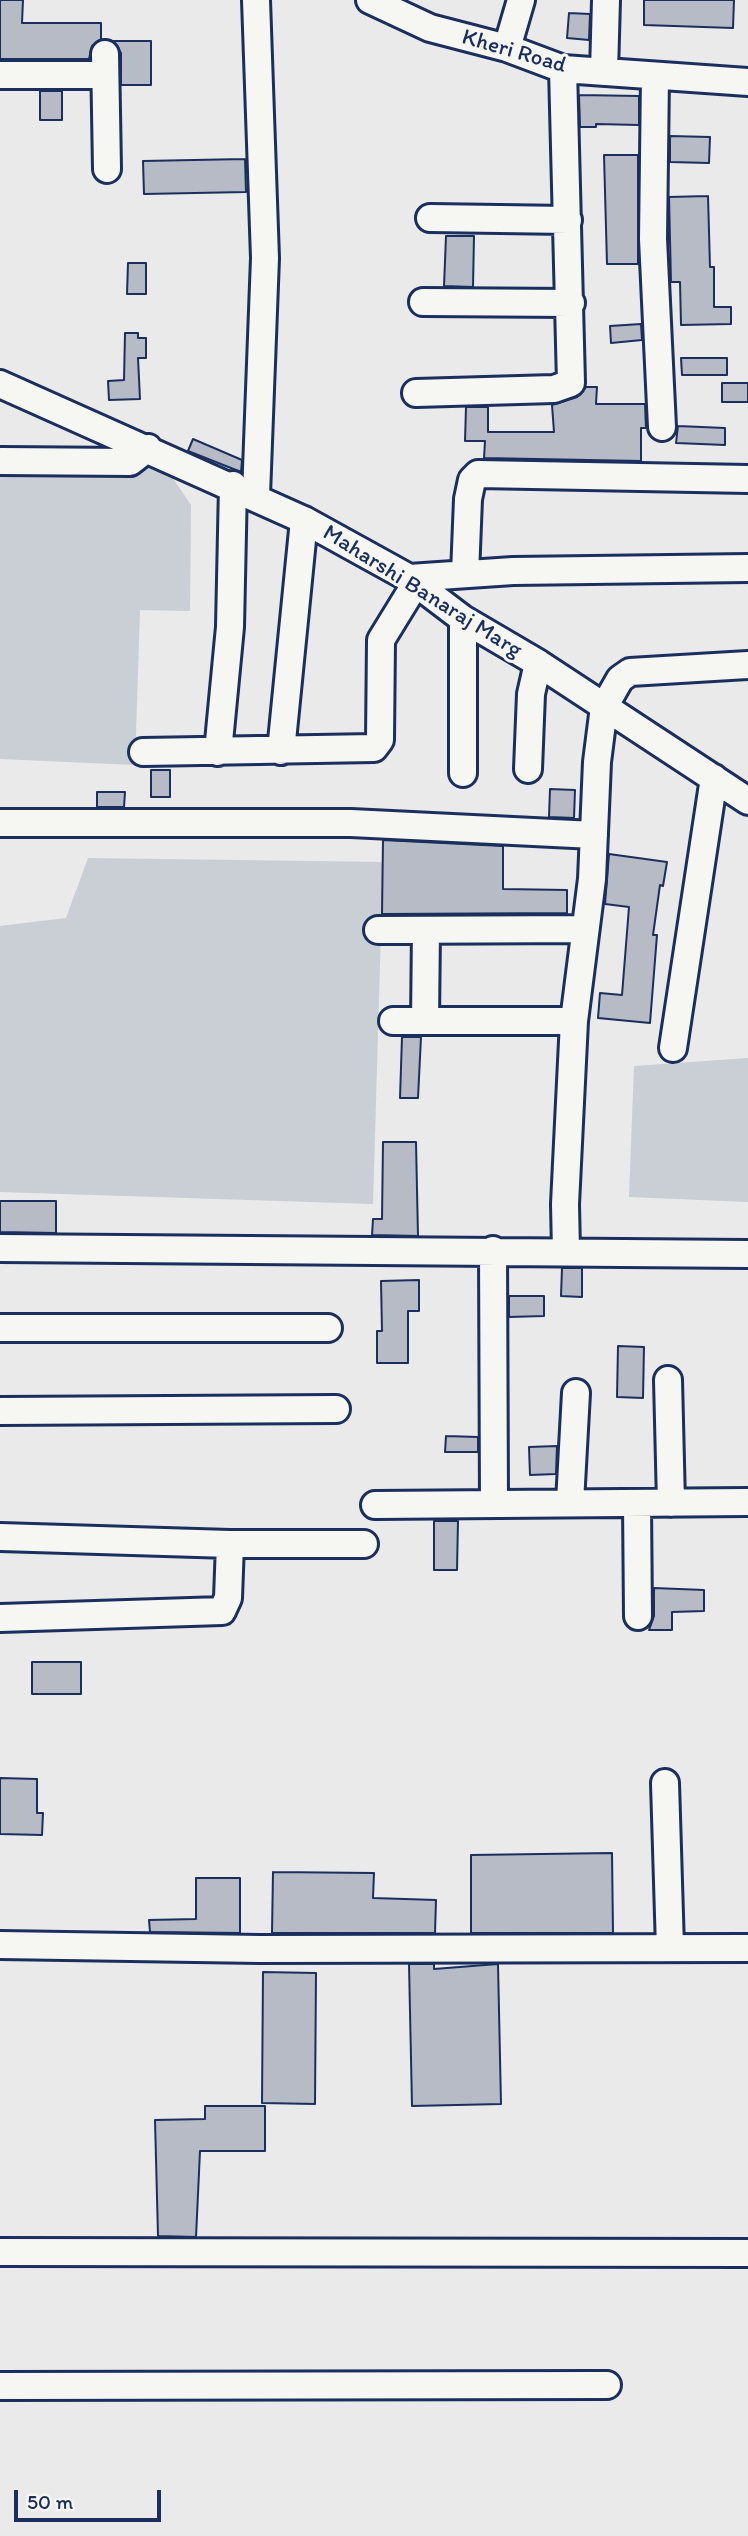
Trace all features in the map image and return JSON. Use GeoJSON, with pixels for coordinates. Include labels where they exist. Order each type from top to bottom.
{"type":"FeatureCollection","features":[{"type":"Feature","properties":{"kind":"street"},"geometry":{"type":"LineString","coordinates":[[218,752],[265,258],[256,0]]}},
{"type":"Feature","properties":{"kind":"street","name":"Kheri Road"},"geometry":{"type":"LineString","coordinates":[[370,0],[420,12],[563,69],[748,82]]}},
{"type":"Feature","properties":{"kind":"street"},"geometry":{"type":"LineString","coordinates":[[507,48],[520,0]]}},
{"type":"Feature","properties":{"kind":"street"},"geometry":{"type":"LineString","coordinates":[[604,72],[606,0]]}},
{"type":"Feature","properties":{"kind":"street"},"geometry":{"type":"LineString","coordinates":[[0,75],[105,65],[107,169]]}},
{"type":"Feature","properties":{"kind":"street"},"geometry":{"type":"LineString","coordinates":[[416,393],[565,387],[571,383],[573,374],[563,69]]}},
{"type":"Feature","properties":{"kind":"street"},"geometry":{"type":"LineString","coordinates":[[655,76],[653,239],[663,427]]}},
{"type":"Feature","properties":{"kind":"street"},"geometry":{"type":"LineString","coordinates":[[430,218],[568,220]]}},
{"type":"Feature","properties":{"kind":"street"},"geometry":{"type":"LineString","coordinates":[[423,302],[571,303]]}},
{"type":"Feature","properties":{"kind":"street","name":"Maharshi Banaraj Marg"},"geometry":{"type":"LineString","coordinates":[[0,384],[244,490],[412,580],[463,619],[538,663],[748,801]]}},
{"type":"Feature","properties":{"kind":"street"},"geometry":{"type":"LineString","coordinates":[[0,461],[130,462],[148,448]]}},
{"type":"Feature","properties":{"kind":"street"},"geometry":{"type":"LineString","coordinates":[[465,574],[468,499],[472,480],[478,474],[748,479]]}},
{"type":"Feature","properties":{"kind":"street"},"geometry":{"type":"LineString","coordinates":[[281,751],[304,520]]}},
{"type":"Feature","properties":{"kind":"street"},"geometry":{"type":"LineString","coordinates":[[143,752],[374,748],[380,740],[381,640],[412,580],[465,574],[748,568]]}},
{"type":"Feature","properties":{"kind":"street"},"geometry":{"type":"LineString","coordinates":[[463,619],[463,773]]}},
{"type":"Feature","properties":{"kind":"street"},"geometry":{"type":"LineString","coordinates":[[528,769],[531,694],[538,663]]}},
{"type":"Feature","properties":{"kind":"street"},"geometry":{"type":"LineString","coordinates":[[566,1251],[565,1204],[574,1021],[594,835],[597,762],[604,707],[620,679],[630,671],[748,665]]}},
{"type":"Feature","properties":{"kind":"street"},"geometry":{"type":"LineString","coordinates":[[673,1048],[714,778]]}},
{"type":"Feature","properties":{"kind":"street"},"geometry":{"type":"LineString","coordinates":[[0,824],[351,823],[594,835]]}},
{"type":"Feature","properties":{"kind":"street"},"geometry":{"type":"LineString","coordinates":[[378,930],[585,929]]}},
{"type":"Feature","properties":{"kind":"street"},"geometry":{"type":"LineString","coordinates":[[425,1021],[426,930]]}},
{"type":"Feature","properties":{"kind":"street"},"geometry":{"type":"LineString","coordinates":[[393,1021],[574,1021]]}},
{"type":"Feature","properties":{"kind":"street"},"geometry":{"type":"LineString","coordinates":[[0,1248],[748,1254]]}},
{"type":"Feature","properties":{"kind":"street"},"geometry":{"type":"LineString","coordinates":[[492,1250],[494,1504]]}},
{"type":"Feature","properties":{"kind":"street"},"geometry":{"type":"LineString","coordinates":[[0,1328],[328,1328]]}},
{"type":"Feature","properties":{"kind":"street"},"geometry":{"type":"LineString","coordinates":[[668,1380],[671,1503]]}},
{"type":"Feature","properties":{"kind":"street"},"geometry":{"type":"LineString","coordinates":[[570,1502],[576,1393]]}},
{"type":"Feature","properties":{"kind":"street"},"geometry":{"type":"LineString","coordinates":[[0,1410],[336,1409]]}},
{"type":"Feature","properties":{"kind":"street"},"geometry":{"type":"LineString","coordinates":[[375,1505],[748,1502]]}},
{"type":"Feature","properties":{"kind":"street"},"geometry":{"type":"LineString","coordinates":[[637,1503],[638,1616]]}},
{"type":"Feature","properties":{"kind":"street"},"geometry":{"type":"LineString","coordinates":[[0,1537],[230,1544],[365,1544]]}},
{"type":"Feature","properties":{"kind":"street"},"geometry":{"type":"LineString","coordinates":[[0,1618],[222,1611],[228,1598],[230,1544]]}},
{"type":"Feature","properties":{"kind":"street"},"geometry":{"type":"LineString","coordinates":[[665,1783],[670,1948]]}},
{"type":"Feature","properties":{"kind":"street"},"geometry":{"type":"LineString","coordinates":[[0,1945],[260,1950],[748,1948]]}},
{"type":"Feature","properties":{"kind":"street"},"geometry":{"type":"LineString","coordinates":[[0,2252],[748,2253]]}},
{"type":"Feature","properties":{"kind":"street"},"geometry":{"type":"LineString","coordinates":[[0,2386],[607,2385]]}},
{"type":"Feature","properties":{"kind":"shaded area"},"geometry":{"type":"Polygon","coordinates":[[[164,465],[191,505],[190,611],[140,610],[135,765],[0,759],[0,467],[164,465]]]}},
{"type":"Feature","properties":{"kind":"shaded area"},"geometry":{"type":"Polygon","coordinates":[[[88,858],[383,862],[373,1204],[0,1192],[0,926],[66,918],[88,858]]]}},
{"type":"Feature","properties":{"kind":"shaded area"},"geometry":{"type":"Polygon","coordinates":[[[748,1058],[748,1202],[629,1197],[634,1066],[748,1058]]]}},
{"type":"Feature","properties":{"kind":"building"},"geometry":{"type":"Polygon","coordinates":[[[0,0],[23,0],[22,23],[101,23],[101,39],[92,46],[89,59],[0,59],[0,0]]]}},
{"type":"Feature","properties":{"kind":"building"},"geometry":{"type":"Polygon","coordinates":[[[644,0],[734,0],[733,28],[644,25],[644,0]]]}},
{"type":"Feature","properties":{"kind":"building"},"geometry":{"type":"Polygon","coordinates":[[[569,13],[590,14],[589,40],[567,38],[569,13]]]}},
{"type":"Feature","properties":{"kind":"building"},"geometry":{"type":"Polygon","coordinates":[[[113,41],[151,41],[151,85],[121,85],[121,53],[113,41]]]}},
{"type":"Feature","properties":{"kind":"building"},"geometry":{"type":"Polygon","coordinates":[[[40,91],[62,91],[62,120],[40,120],[40,91]]]}},
{"type":"Feature","properties":{"kind":"building"},"geometry":{"type":"Polygon","coordinates":[[[579,95],[639,96],[639,125],[596,124],[596,127],[580,127],[579,95]]]}},
{"type":"Feature","properties":{"kind":"building"},"geometry":{"type":"Polygon","coordinates":[[[670,136],[710,137],[709,163],[670,162],[670,136]]]}},
{"type":"Feature","properties":{"kind":"building"},"geometry":{"type":"Polygon","coordinates":[[[604,155],[638,155],[638,264],[607,264],[604,155]]]}},
{"type":"Feature","properties":{"kind":"building"},"geometry":{"type":"Polygon","coordinates":[[[245,159],[246,192],[144,194],[143,161],[245,159]]]}},
{"type":"Feature","properties":{"kind":"building"},"geometry":{"type":"Polygon","coordinates":[[[708,196],[710,267],[714,267],[714,307],[731,307],[731,324],[681,325],[680,282],[671,282],[669,197],[708,196]]]}},
{"type":"Feature","properties":{"kind":"building"},"geometry":{"type":"Polygon","coordinates":[[[446,236],[474,236],[473,287],[444,286],[446,236]]]}},
{"type":"Feature","properties":{"kind":"building"},"geometry":{"type":"Polygon","coordinates":[[[128,263],[146,263],[146,294],[127,294],[128,263]]]}},
{"type":"Feature","properties":{"kind":"building"},"geometry":{"type":"Polygon","coordinates":[[[641,324],[642,340],[611,343],[610,326],[641,324]]]}},
{"type":"Feature","properties":{"kind":"building"},"geometry":{"type":"Polygon","coordinates":[[[125,333],[138,333],[138,338],[146,338],[146,358],[138,358],[140,399],[109,400],[108,381],[124,380],[125,333]]]}},
{"type":"Feature","properties":{"kind":"building"},"geometry":{"type":"Polygon","coordinates":[[[681,358],[727,358],[727,375],[682,375],[681,358]]]}},
{"type":"Feature","properties":{"kind":"building"},"geometry":{"type":"Polygon","coordinates":[[[722,383],[748,383],[748,402],[722,402],[722,383]]]}},
{"type":"Feature","properties":{"kind":"building"},"geometry":{"type":"Polygon","coordinates":[[[586,387],[597,387],[596,404],[645,404],[646,428],[641,428],[641,461],[484,458],[485,441],[465,441],[466,407],[488,407],[488,432],[554,432],[552,405],[577,397],[586,387]]]}},
{"type":"Feature","properties":{"kind":"building"},"geometry":{"type":"Polygon","coordinates":[[[678,426],[725,428],[725,445],[676,443],[678,426]]]}},
{"type":"Feature","properties":{"kind":"building"},"geometry":{"type":"Polygon","coordinates":[[[193,439],[242,460],[241,472],[188,451],[193,439]]]}},
{"type":"Feature","properties":{"kind":"building"},"geometry":{"type":"Polygon","coordinates":[[[151,770],[170,770],[170,797],[151,797],[151,770]]]}},
{"type":"Feature","properties":{"kind":"building"},"geometry":{"type":"Polygon","coordinates":[[[550,789],[575,790],[574,818],[549,817],[550,789]]]}},
{"type":"Feature","properties":{"kind":"building"},"geometry":{"type":"Polygon","coordinates":[[[97,792],[125,792],[124,807],[97,807],[97,792]]]}},
{"type":"Feature","properties":{"kind":"building"},"geometry":{"type":"Polygon","coordinates":[[[383,840],[503,846],[503,889],[567,890],[567,913],[382,914],[383,840]]]}},
{"type":"Feature","properties":{"kind":"building"},"geometry":{"type":"Polygon","coordinates":[[[609,854],[667,862],[663,886],[660,885],[653,935],[657,935],[650,1023],[598,1018],[600,993],[622,995],[629,907],[605,904],[609,854]]]}},
{"type":"Feature","properties":{"kind":"building"},"geometry":{"type":"Polygon","coordinates":[[[402,1037],[421,1037],[418,1098],[400,1098],[402,1037]]]}},
{"type":"Feature","properties":{"kind":"building"},"geometry":{"type":"Polygon","coordinates":[[[383,1142],[416,1142],[418,1236],[372,1235],[373,1219],[382,1219],[383,1142]]]}},
{"type":"Feature","properties":{"kind":"building"},"geometry":{"type":"Polygon","coordinates":[[[0,1201],[56,1201],[56,1233],[0,1232],[0,1201]]]}},
{"type":"Feature","properties":{"kind":"building"},"geometry":{"type":"Polygon","coordinates":[[[562,1268],[582,1268],[582,1297],[561,1296],[562,1268]]]}},
{"type":"Feature","properties":{"kind":"building"},"geometry":{"type":"Polygon","coordinates":[[[419,1280],[419,1311],[408,1311],[408,1363],[377,1363],[377,1331],[382,1331],[381,1281],[419,1280]]]}},
{"type":"Feature","properties":{"kind":"building"},"geometry":{"type":"Polygon","coordinates":[[[509,1296],[544,1296],[544,1316],[509,1317],[509,1296]]]}},
{"type":"Feature","properties":{"kind":"building"},"geometry":{"type":"Polygon","coordinates":[[[618,1346],[644,1347],[643,1398],[617,1397],[618,1346]]]}},
{"type":"Feature","properties":{"kind":"building"},"geometry":{"type":"Polygon","coordinates":[[[446,1436],[478,1437],[478,1452],[445,1452],[446,1436]]]}},
{"type":"Feature","properties":{"kind":"building"},"geometry":{"type":"Polygon","coordinates":[[[557,1446],[556,1474],[530,1475],[529,1447],[557,1446]]]}},
{"type":"Feature","properties":{"kind":"building"},"geometry":{"type":"Polygon","coordinates":[[[434,1521],[458,1521],[457,1570],[434,1570],[434,1521]]]}},
{"type":"Feature","properties":{"kind":"building"},"geometry":{"type":"Polygon","coordinates":[[[654,1588],[704,1590],[704,1611],[672,1612],[672,1630],[649,1630],[654,1616],[654,1588]]]}},
{"type":"Feature","properties":{"kind":"building"},"geometry":{"type":"Polygon","coordinates":[[[32,1662],[81,1662],[81,1694],[32,1694],[32,1662]]]}},
{"type":"Feature","properties":{"kind":"building"},"geometry":{"type":"Polygon","coordinates":[[[0,1778],[37,1779],[37,1813],[43,1813],[42,1835],[0,1834],[0,1778]]]}},
{"type":"Feature","properties":{"kind":"building"},"geometry":{"type":"Polygon","coordinates":[[[612,1853],[613,1933],[471,1933],[471,1855],[612,1853]]]}},
{"type":"Feature","properties":{"kind":"building"},"geometry":{"type":"Polygon","coordinates":[[[273,1872],[374,1873],[373,1898],[436,1900],[435,1933],[272,1933],[273,1872]]]}},
{"type":"Feature","properties":{"kind":"building"},"geometry":{"type":"Polygon","coordinates":[[[196,1878],[240,1878],[240,1933],[150,1932],[149,1920],[196,1919],[196,1878]]]}},
{"type":"Feature","properties":{"kind":"building"},"geometry":{"type":"Polygon","coordinates":[[[409,1964],[434,1964],[434,1969],[498,1964],[501,2104],[412,2106],[409,1964]]]}},
{"type":"Feature","properties":{"kind":"building"},"geometry":{"type":"Polygon","coordinates":[[[263,1972],[316,1973],[315,2104],[262,2103],[263,1972]]]}},
{"type":"Feature","properties":{"kind":"building"},"geometry":{"type":"Polygon","coordinates":[[[205,2106],[265,2106],[265,2151],[200,2151],[196,2237],[158,2236],[155,2120],[205,2119],[205,2106]]]}}]}
